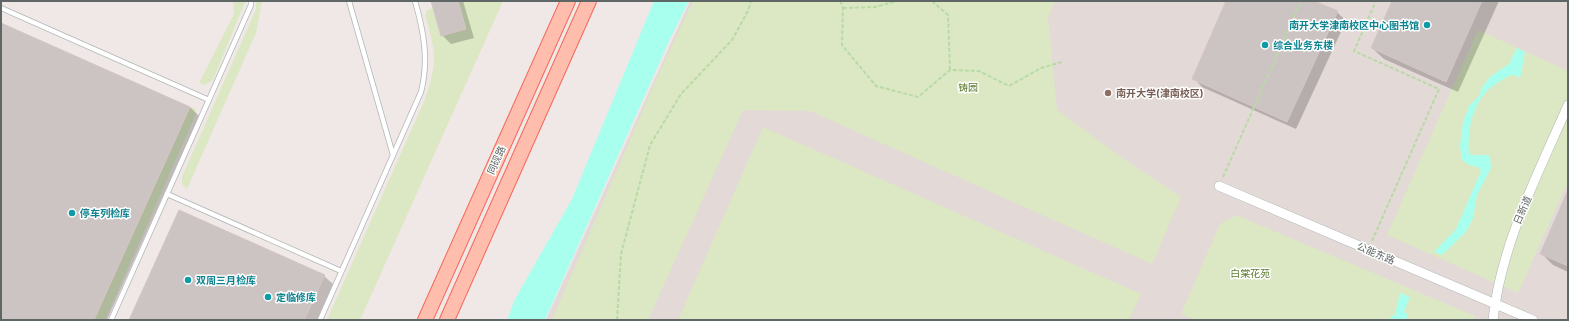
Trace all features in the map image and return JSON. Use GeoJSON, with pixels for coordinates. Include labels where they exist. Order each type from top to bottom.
{"type":"FeatureCollection","features":[{"type":"Feature","properties":{"kind":"main road","name":"同砚路"},"geometry":{"type":"LineString","coordinates":[[425,320],[568,1]]}},
{"type":"Feature","properties":{"kind":"main road","name":"同砚路"},"geometry":{"type":"LineString","coordinates":[[447,320],[589,1]]}},
{"type":"Feature","properties":{"kind":"street","name":"日新道"},"geometry":{"type":"LineString","coordinates":[[1493,320],[1494,304],[1515,226],[1568,105]]}},
{"type":"Feature","properties":{"kind":"street","name":"公能东路"},"geometry":{"type":"LineString","coordinates":[[1219,186],[1533,320]]}},
{"type":"Feature","properties":{"kind":"lane"},"geometry":{"type":"LineString","coordinates":[[111,320],[251,5],[251,1]]}},
{"type":"Feature","properties":{"kind":"lane"},"geometry":{"type":"LineString","coordinates":[[349,1],[393,156]]}},
{"type":"Feature","properties":{"kind":"lane"},"geometry":{"type":"LineString","coordinates":[[320,320],[421,92],[425,74],[426,51],[415,1]]}},
{"type":"Feature","properties":{"kind":"lane"},"geometry":{"type":"LineString","coordinates":[[1,8],[209,100]]}},
{"type":"Feature","properties":{"kind":"lane"},"geometry":{"type":"LineString","coordinates":[[168,194],[342,271]]}},
{"type":"Feature","properties":{"kind":"path"},"geometry":{"type":"LineString","coordinates":[[617,320],[621,254],[650,145],[681,94],[732,40],[752,1]]}},
{"type":"Feature","properties":{"kind":"path"},"geometry":{"type":"LineString","coordinates":[[840,1],[843,8],[842,45],[876,86],[918,97],[950,70],[979,71],[1009,86],[1041,68],[1062,62]]}},
{"type":"Feature","properties":{"kind":"path"},"geometry":{"type":"LineString","coordinates":[[843,8],[875,7],[897,1]]}},
{"type":"Feature","properties":{"kind":"path"},"geometry":{"type":"LineString","coordinates":[[932,1],[948,15],[950,70]]}},
{"type":"Feature","properties":{"kind":"path"},"geometry":{"type":"LineString","coordinates":[[1219,186],[1301,1]]}},
{"type":"Feature","properties":{"kind":"path"},"geometry":{"type":"LineString","coordinates":[[1368,249],[1439,88],[1354,51],[1376,1]]}},
{"type":"Feature","properties":{"kind":"shaded area"},"geometry":{"type":"Polygon","coordinates":[[[654,1],[689,1],[670,39],[545,320],[507,320],[515,299],[572,199],[654,1]]]}},
{"type":"Feature","properties":{"kind":"shaded area","name":"南开大学(津南校区)"},"geometry":{"type":"Polygon","coordinates":[[[690,1],[1568,1],[1568,320],[546,320],[690,1]]]}},
{"type":"Feature","properties":{"kind":"shaded area"},"geometry":{"type":"Polygon","coordinates":[[[1517,48],[1525,52],[1520,79],[1516,75],[1511,76],[1505,78],[1490,88],[1478,103],[1471,123],[1469,133],[1469,154],[1490,156],[1491,168],[1477,195],[1473,218],[1466,232],[1442,255],[1434,252],[1456,229],[1481,171],[1478,167],[1469,165],[1462,160],[1460,146],[1463,122],[1469,106],[1479,96],[1482,87],[1491,76],[1509,64],[1517,48]]]}},
{"type":"Feature","properties":{"kind":"shaded area"},"geometry":{"type":"Polygon","coordinates":[[[1400,293],[1410,297],[1404,312],[1408,314],[1406,320],[1388,320],[1395,314],[1400,293]]]}},
{"type":"Feature","properties":{"kind":"green space"},"geometry":{"type":"Polygon","coordinates":[[[233,1],[245,2],[213,80],[205,85],[199,83],[234,14],[233,1]]]}},
{"type":"Feature","properties":{"kind":"green space"},"geometry":{"type":"Polygon","coordinates":[[[256,1],[262,1],[256,33],[187,189],[182,184],[182,177],[256,9],[256,1]]]}},
{"type":"Feature","properties":{"kind":"green space"},"geometry":{"type":"Polygon","coordinates":[[[458,1],[503,1],[360,320],[327,320],[425,99],[434,66],[433,48],[425,15],[427,10],[433,8],[442,36],[466,29],[458,1]]]}},
{"type":"Feature","properties":{"kind":"green space","name":"铸园"},"geometry":{"type":"Polygon","coordinates":[[[693,1],[1055,1],[1048,17],[1057,110],[1125,160],[1181,197],[1152,264],[810,111],[743,110],[648,320],[552,320],[660,71],[693,1]]]}},
{"type":"Feature","properties":{"kind":"green space"},"geometry":{"type":"Polygon","coordinates":[[[1478,30],[1568,71],[1568,182],[1518,293],[1387,235],[1478,30]]]}},
{"type":"Feature","properties":{"kind":"green space"},"geometry":{"type":"Polygon","coordinates":[[[190,107],[196,109],[196,114],[105,320],[94,320],[190,107]]]}},
{"type":"Feature","properties":{"kind":"green space"},"geometry":{"type":"Polygon","coordinates":[[[763,127],[1141,294],[1129,320],[678,320],[763,127]]]}},
{"type":"Feature","properties":{"kind":"green space","name":"白棠花苑"},"geometry":{"type":"Polygon","coordinates":[[[1236,215],[1475,316],[1474,320],[1195,320],[1181,314],[1220,224],[1236,215]]]}},
{"type":"Feature","properties":{"kind":"building"},"geometry":{"type":"Polygon","coordinates":[[[431,1],[458,1],[466,29],[441,36],[431,1]]]}},
{"type":"Feature","properties":{"kind":"building","name":"综合业务东楼"},"geometry":{"type":"Polygon","coordinates":[[[1226,1],[1314,1],[1338,11],[1287,122],[1192,79],[1226,1]]]}},
{"type":"Feature","properties":{"kind":"building","name":"南开大学津南校区中心图书馆"},"geometry":{"type":"Polygon","coordinates":[[[1392,1],[1482,1],[1446,82],[1371,48],[1392,1]]]}},
{"type":"Feature","properties":{"kind":"building","name":"停车列检库"},"geometry":{"type":"Polygon","coordinates":[[[1,23],[190,107],[94,320],[1,320],[1,23]]]}},
{"type":"Feature","properties":{"kind":"building"},"geometry":{"type":"Polygon","coordinates":[[[1568,190],[1568,266],[1540,254],[1568,190]]]}},
{"type":"Feature","properties":{"kind":"building"},"geometry":{"type":"Polygon","coordinates":[[[179,210],[325,275],[304,320],[129,320],[179,210]]]}},
{"type":"Feature","properties":{"kind":"place","name":"南开大学津南校区中心图书馆"},"geometry":{"type":"Point","coordinates":[1427,25]}},
{"type":"Feature","properties":{"kind":"place","name":"综合业务东楼"},"geometry":{"type":"Point","coordinates":[1265,45]}},
{"type":"Feature","properties":{"kind":"place","name":"南开大学(津南校区)"},"geometry":{"type":"Point","coordinates":[1108,93]}},
{"type":"Feature","properties":{"kind":"place","name":"停车列检库"},"geometry":{"type":"Point","coordinates":[72,213]}},
{"type":"Feature","properties":{"kind":"place","name":"双周三月检库"},"geometry":{"type":"Point","coordinates":[188,280]}},
{"type":"Feature","properties":{"kind":"place","name":"定临修库"},"geometry":{"type":"Point","coordinates":[268,297]}}]}
